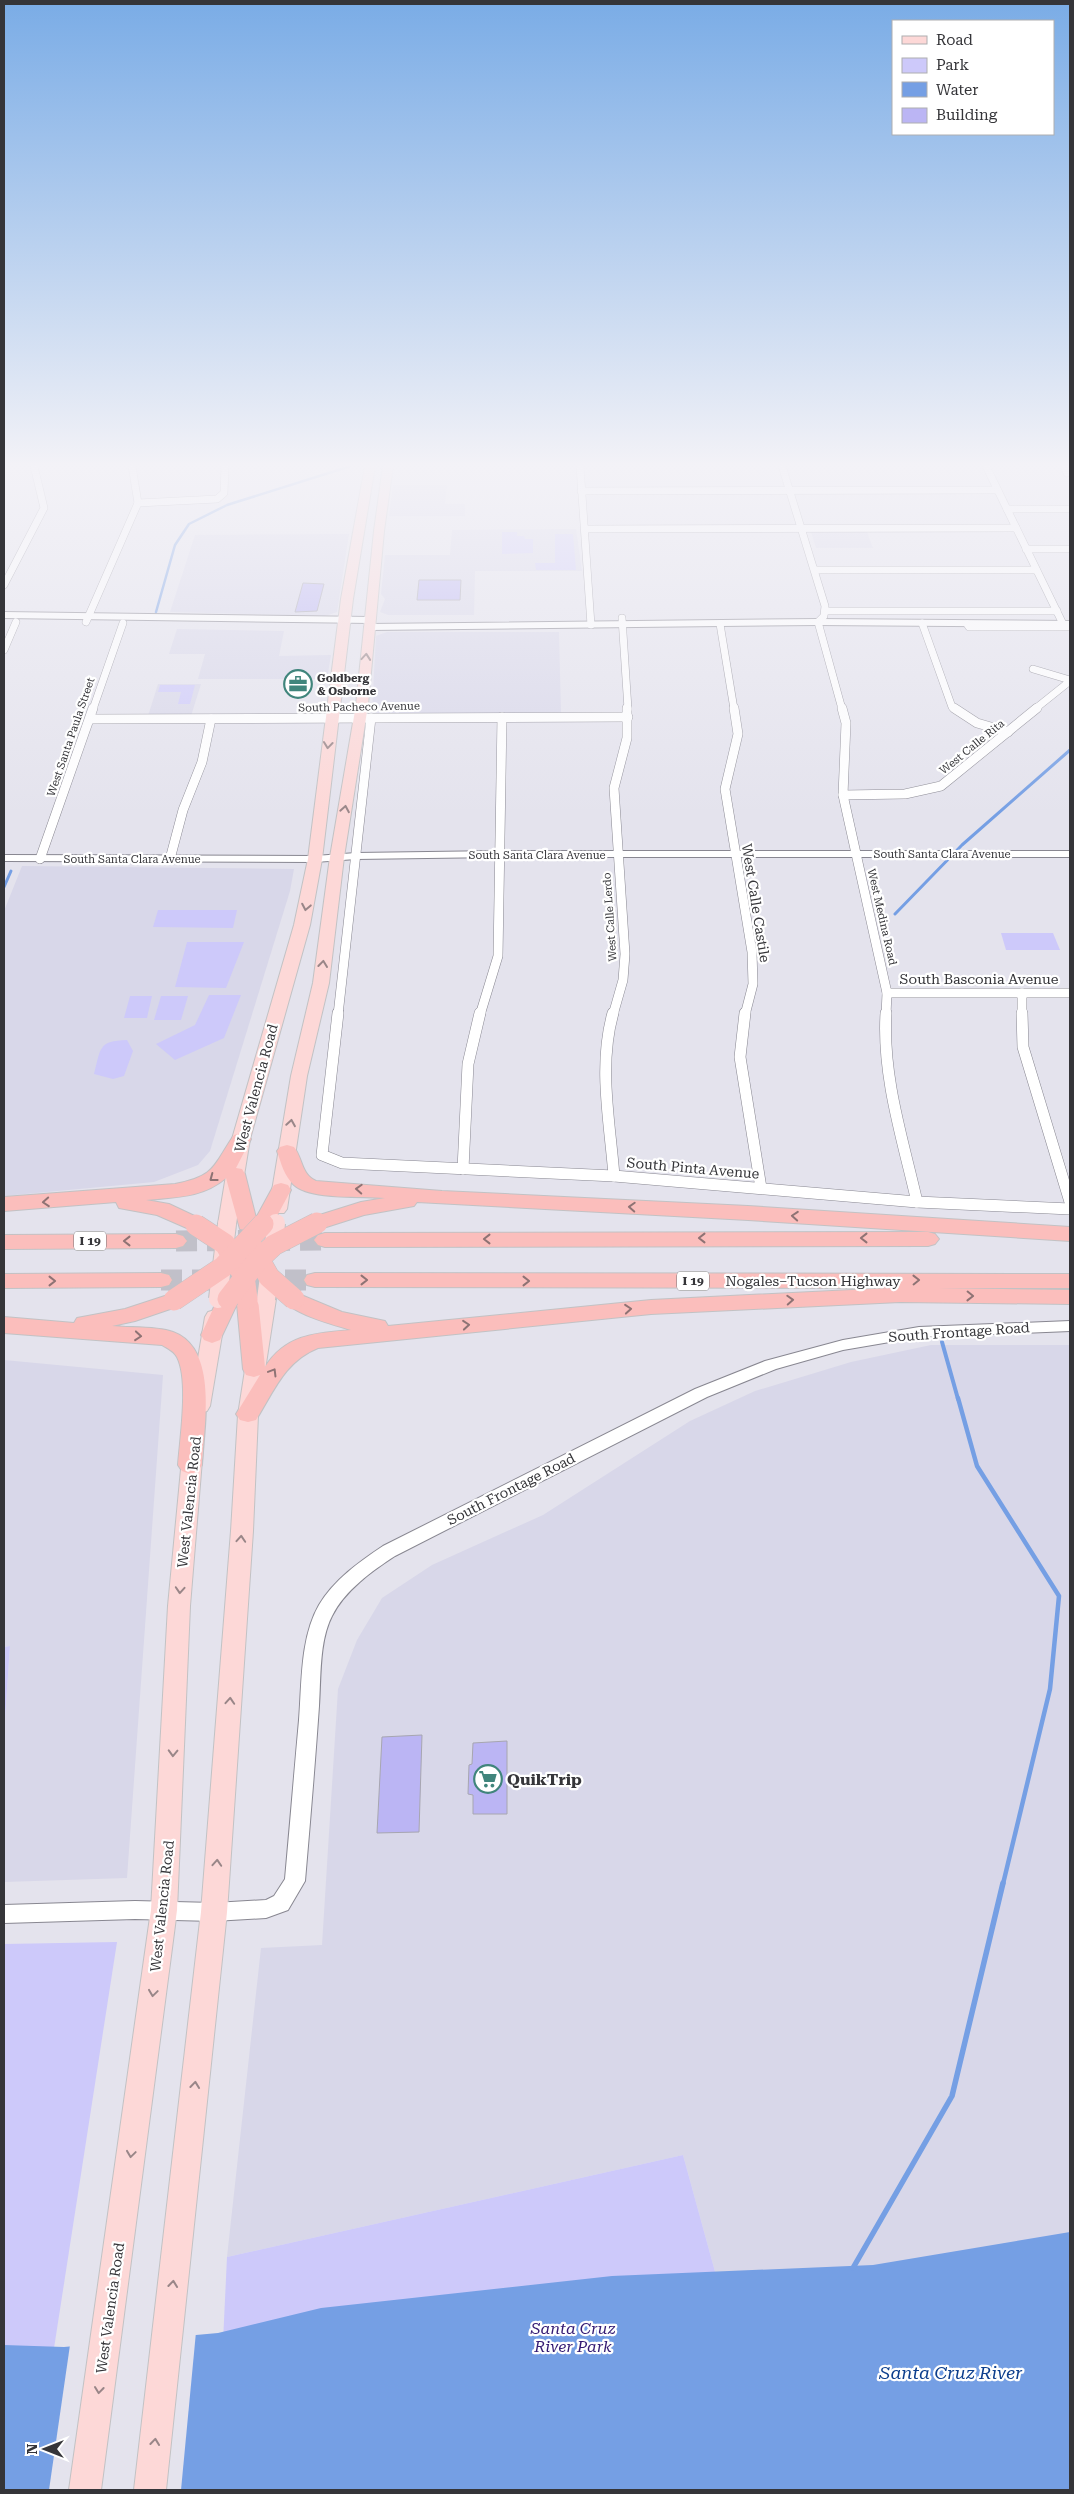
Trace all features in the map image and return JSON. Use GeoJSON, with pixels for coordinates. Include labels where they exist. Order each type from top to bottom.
{"type":"FeatureCollection","features":[{"type":"Feature","properties":{"kind":"highway"},"geometry":{"type":"LineString","coordinates":[[4,1204],[175,1191],[204,1185],[226,1167],[241,1139]]}},
{"type":"Feature","properties":{"kind":"highway"},"geometry":{"type":"LineString","coordinates":[[287,1152],[294,1172],[302,1182],[312,1187],[380,1191],[442,1198],[748,1213],[1070,1234]]}},
{"type":"Feature","properties":{"kind":"highway"},"geometry":{"type":"LineString","coordinates":[[235,1174],[247,1260]]}},
{"type":"Feature","properties":{"kind":"highway"},"geometry":{"type":"LineString","coordinates":[[247,1260],[280,1190]]}},
{"type":"Feature","properties":{"kind":"highway"},"geometry":{"type":"LineString","coordinates":[[38,1327],[97,1322],[127,1316],[174,1300],[247,1260],[321,1231],[361,1209],[392,1203],[442,1198]]}},
{"type":"Feature","properties":{"kind":"highway"},"geometry":{"type":"LineString","coordinates":[[88,1199],[162,1209],[196,1225],[247,1260],[294,1299],[324,1315],[362,1325],[418,1329]]}},
{"type":"Feature","properties":{"kind":"highway"},"geometry":{"type":"LineString","coordinates":[[321,1231],[1070,1241]]}},
{"type":"Feature","properties":{"kind":"highway","name":"I 19"},"geometry":{"type":"LineString","coordinates":[[4,1242],[176,1241]]}},
{"type":"Feature","properties":{"kind":"highway"},"geometry":{"type":"LineString","coordinates":[[4,1281],[161,1280]]}},
{"type":"Feature","properties":{"kind":"highway","name":"Nogales–Tucson Highway"},"geometry":{"type":"LineString","coordinates":[[315,1280],[1070,1281]]}},
{"type":"Feature","properties":{"kind":"highway"},"geometry":{"type":"LineString","coordinates":[[248,1414],[278,1365],[294,1349],[315,1341],[418,1329],[661,1306],[900,1296],[1070,1297]]}},
{"type":"Feature","properties":{"kind":"highway"},"geometry":{"type":"LineString","coordinates":[[4,1325],[166,1338],[177,1344],[187,1354],[193,1370],[190,1465]]}},
{"type":"Feature","properties":{"kind":"main road","name":"West Valencia Road"},"geometry":{"type":"LineString","coordinates":[[235,1174],[241,1139],[302,925],[316,859],[331,719],[350,582]]}},
{"type":"Feature","properties":{"kind":"main road"},"geometry":{"type":"LineString","coordinates":[[280,1190],[299,1076],[320,983],[337,857],[365,718],[369,623],[373,582]]}},
{"type":"Feature","properties":{"kind":"main road"},"geometry":{"type":"LineString","coordinates":[[4,615],[87,618],[123,623],[157,624],[369,623]]}},
{"type":"Feature","properties":{"kind":"main road"},"geometry":{"type":"LineString","coordinates":[[157,624],[178,621],[183,617]]}},
{"type":"Feature","properties":{"kind":"main road"},"geometry":{"type":"LineString","coordinates":[[4,622],[87,618],[183,617],[344,623]]}},
{"type":"Feature","properties":{"kind":"main road","name":"West Valencia Road"},"geometry":{"type":"LineString","coordinates":[[85,2490],[164,1910],[179,1606],[190,1465],[212,1335],[247,1260]]}},
{"type":"Feature","properties":{"kind":"main road"},"geometry":{"type":"LineString","coordinates":[[150,2490],[214,1912],[242,1531],[248,1414],[254,1369],[247,1260]]}},
{"type":"Feature","properties":{"kind":"street"},"geometry":{"type":"LineString","coordinates":[[87,618],[103,582]]}},
{"type":"Feature","properties":{"kind":"street"},"geometry":{"type":"LineString","coordinates":[[588,582],[591,622]]}},
{"type":"Feature","properties":{"kind":"street","name":"West Medina Road"},"geometry":{"type":"LineString","coordinates":[[816,582],[846,723],[843,795],[888,993],[884,1042],[888,1077],[917,1202]]}},
{"type":"Feature","properties":{"kind":"street"},"geometry":{"type":"LineString","coordinates":[[1042,582],[1057,612],[1068,625]]}},
{"type":"Feature","properties":{"kind":"street"},"geometry":{"type":"LineString","coordinates":[[622,622],[822,616],[1057,612],[1070,614]]}},
{"type":"Feature","properties":{"kind":"street"},"geometry":{"type":"LineString","coordinates":[[369,623],[622,622],[720,624],[822,616],[922,623],[1068,625]]}},
{"type":"Feature","properties":{"kind":"street"},"geometry":{"type":"LineString","coordinates":[[4,650],[16,622]]}},
{"type":"Feature","properties":{"kind":"street","name":"West Calle Lerdo"},"geometry":{"type":"LineString","coordinates":[[614,1176],[606,1069],[609,1028],[623,980],[625,954],[614,788],[627,738],[628,717],[622,622]]}},
{"type":"Feature","properties":{"kind":"street","name":"West Santa Paula Street"},"geometry":{"type":"LineString","coordinates":[[40,858],[123,623]]}},
{"type":"Feature","properties":{"kind":"street"},"geometry":{"type":"LineString","coordinates":[[922,623],[952,707],[978,723],[1008,732]]}},
{"type":"Feature","properties":{"kind":"street","name":"West Calle Castile"},"geometry":{"type":"LineString","coordinates":[[720,624],[738,734],[725,790],[752,952],[753,976],[743,1022],[740,1057],[761,1188]]}},
{"type":"Feature","properties":{"kind":"street","name":"West Calle Rita"},"geometry":{"type":"LineString","coordinates":[[1033,668],[1070,681]]}},
{"type":"Feature","properties":{"kind":"street","name":"West Calle Rita"},"geometry":{"type":"LineString","coordinates":[[843,795],[903,795],[927,792],[941,786],[1070,681]]}},
{"type":"Feature","properties":{"kind":"street"},"geometry":{"type":"LineString","coordinates":[[463,1169],[468,1065],[475,1029],[491,985],[498,956],[502,717]]}},
{"type":"Feature","properties":{"kind":"street","name":"South Pacheco Avenue"},"geometry":{"type":"LineString","coordinates":[[90,720],[628,717]]}},
{"type":"Feature","properties":{"kind":"street"},"geometry":{"type":"LineString","coordinates":[[356,856],[365,718]]}},
{"type":"Feature","properties":{"kind":"street"},"geometry":{"type":"LineString","coordinates":[[170,859],[183,810],[202,762],[211,719]]}},
{"type":"Feature","properties":{"kind":"street","name":"South Santa Clara Avenue"},"geometry":{"type":"LineString","coordinates":[[4,858],[316,859],[356,856],[499,854],[1070,854]]}},
{"type":"Feature","properties":{"kind":"street","name":"South Pinta Avenue"},"geometry":{"type":"LineString","coordinates":[[356,856],[322,1147],[322,1155],[330,1160],[342,1163],[614,1176],[917,1202],[1070,1209]]}},
{"type":"Feature","properties":{"kind":"street","name":"South Basconia Avenue"},"geometry":{"type":"LineString","coordinates":[[888,993],[1070,993]]}},
{"type":"Feature","properties":{"kind":"street"},"geometry":{"type":"LineString","coordinates":[[1022,994],[1023,1047],[1070,1202]]}},
{"type":"Feature","properties":{"kind":"street","name":"South Frontage Road"},"geometry":{"type":"LineString","coordinates":[[4,1914],[164,1910],[214,1912],[266,1909],[281,1903],[295,1881],[316,1638],[322,1618],[337,1596],[371,1563],[389,1551],[701,1394],[771,1365],[842,1345],[919,1332],[1070,1326]]}},
{"type":"Feature","properties":{"kind":"shaded area"},"geometry":{"type":"Polygon","coordinates":[[[180,582],[342,582],[337,612],[325,616],[170,612],[180,582]]]}},
{"type":"Feature","properties":{"kind":"shaded area"},"geometry":{"type":"Polygon","coordinates":[[[382,582],[475,582],[474,615],[388,615],[380,612],[385,599],[381,594],[382,582]]]}},
{"type":"Feature","properties":{"kind":"shaded area"},"geometry":{"type":"Polygon","coordinates":[[[177,629],[284,631],[279,656],[331,655],[327,679],[198,679],[205,654],[169,654],[177,629]]]}},
{"type":"Feature","properties":{"kind":"shaded area"},"geometry":{"type":"Polygon","coordinates":[[[387,632],[559,632],[561,714],[378,713],[372,711],[376,636],[387,632]]]}},
{"type":"Feature","properties":{"kind":"shaded area"},"geometry":{"type":"Polygon","coordinates":[[[158,684],[201,684],[191,716],[148,716],[158,684]]]}},
{"type":"Feature","properties":{"kind":"shaded area"},"geometry":{"type":"Polygon","coordinates":[[[22,866],[294,869],[290,891],[210,1151],[198,1165],[154,1182],[4,1196],[4,911],[22,866]]]}},
{"type":"Feature","properties":{"kind":"shaded area"},"geometry":{"type":"Polygon","coordinates":[[[931,1345],[1070,1345],[1070,2490],[775,2490],[683,2155],[227,2257],[261,1948],[322,1945],[338,1689],[357,1640],[382,1598],[432,1565],[543,1515],[690,1421],[755,1391],[851,1362],[931,1345]]]}},
{"type":"Feature","properties":{"kind":"shaded area"},"geometry":{"type":"Polygon","coordinates":[[[4,1360],[163,1375],[127,1878],[4,1882],[4,1733],[10,1646],[4,1647],[4,1360]]]}},
{"type":"Feature","properties":{"kind":"green space"},"geometry":{"type":"Polygon","coordinates":[[[160,685],[195,685],[190,704],[178,704],[181,692],[158,692],[160,685]]]}},
{"type":"Feature","properties":{"kind":"green space"},"geometry":{"type":"Polygon","coordinates":[[[158,910],[237,910],[233,928],[153,927],[158,910]]]}},
{"type":"Feature","properties":{"kind":"green space"},"geometry":{"type":"Polygon","coordinates":[[[1001,933],[1053,933],[1060,950],[1006,950],[1001,933]]]}},
{"type":"Feature","properties":{"kind":"green space"},"geometry":{"type":"Polygon","coordinates":[[[187,942],[244,942],[226,988],[175,987],[187,942]]]}},
{"type":"Feature","properties":{"kind":"green space"},"geometry":{"type":"Polygon","coordinates":[[[209,995],[241,995],[224,1038],[175,1060],[156,1044],[195,1025],[209,995]]]}},
{"type":"Feature","properties":{"kind":"green space"},"geometry":{"type":"Polygon","coordinates":[[[130,996],[152,996],[147,1018],[124,1018],[130,996]]]}},
{"type":"Feature","properties":{"kind":"green space"},"geometry":{"type":"Polygon","coordinates":[[[161,996],[188,996],[181,1020],[154,1020],[161,996]]]}},
{"type":"Feature","properties":{"kind":"green space"},"geometry":{"type":"Polygon","coordinates":[[[127,1040],[133,1051],[124,1076],[113,1079],[94,1074],[102,1048],[111,1042],[127,1040]]]}},
{"type":"Feature","properties":{"kind":"green space"},"geometry":{"type":"Polygon","coordinates":[[[10,1646],[4,1733],[4,1647],[10,1646]]]}},
{"type":"Feature","properties":{"kind":"green space"},"geometry":{"type":"Polygon","coordinates":[[[117,1942],[32,2490],[4,2490],[4,1944],[117,1942]]]}},
{"type":"Feature","properties":{"kind":"green space","name":"Santa Cruz River Park"},"geometry":{"type":"Polygon","coordinates":[[[683,2155],[775,2490],[216,2490],[227,2257],[683,2155]]]}},
{"type":"Feature","properties":{"kind":"water","name":"Santa Cruz River"},"geometry":{"type":"Polygon","coordinates":[[[1070,2232],[1070,2490],[4,2490],[4,2345],[64,2347],[218,2333],[321,2308],[612,2276],[873,2265],[1070,2232]]]}},
{"type":"Feature","properties":{"kind":"pier"},"geometry":{"type":"Polygon","coordinates":[[[196,2332],[181,2490],[49,2490],[70,2345],[196,2332]]]}},
{"type":"Feature","properties":{"kind":"building"},"geometry":{"type":"Polygon","coordinates":[[[419,582],[461,582],[460,600],[417,600],[419,582]]]}},
{"type":"Feature","properties":{"kind":"building"},"geometry":{"type":"Polygon","coordinates":[[[303,583],[324,584],[317,611],[295,612],[303,583]]]}},
{"type":"Feature","properties":{"kind":"building"},"geometry":{"type":"Polygon","coordinates":[[[422,1735],[419,1832],[377,1833],[382,1737],[422,1735]]]}},
{"type":"Feature","properties":{"kind":"building","name":"QuikTrip"},"geometry":{"type":"Polygon","coordinates":[[[507,1741],[507,1814],[473,1814],[473,1795],[468,1794],[469,1765],[472,1764],[473,1743],[507,1741]]]}},
{"type":"Feature","properties":{"kind":"waterway"},"geometry":{"type":"LineString","coordinates":[[156,612],[164,582]]}},
{"type":"Feature","properties":{"kind":"waterway"},"geometry":{"type":"LineString","coordinates":[[895,914],[962,845],[1070,750]]}},
{"type":"Feature","properties":{"kind":"waterway"},"geometry":{"type":"LineString","coordinates":[[4,887],[11,871]]}},
{"type":"Feature","properties":{"kind":"waterway"},"geometry":{"type":"LineString","coordinates":[[942,1342],[958,1399]]}},
{"type":"Feature","properties":{"kind":"waterway"},"geometry":{"type":"LineString","coordinates":[[958,1398],[977,1466],[1059,1596],[1050,1689],[1003,1884]]}},
{"type":"Feature","properties":{"kind":"waterway"},"geometry":{"type":"LineString","coordinates":[[853,2268],[952,2096],[1003,1883]]}},
{"type":"Feature","properties":{"kind":"tunnel"},"geometry":{"type":"LineString","coordinates":[[176,1241],[325,1240]]}},
{"type":"Feature","properties":{"kind":"tunnel"},"geometry":{"type":"LineString","coordinates":[[161,1280],[315,1280]]}},
{"type":"Feature","properties":{"kind":"place","name":"Goldberg & Osborne"},"geometry":{"type":"Point","coordinates":[298,684]}},
{"type":"Feature","properties":{"kind":"place","name":"QuikTrip"},"geometry":{"type":"Point","coordinates":[488,1779]}}]}
